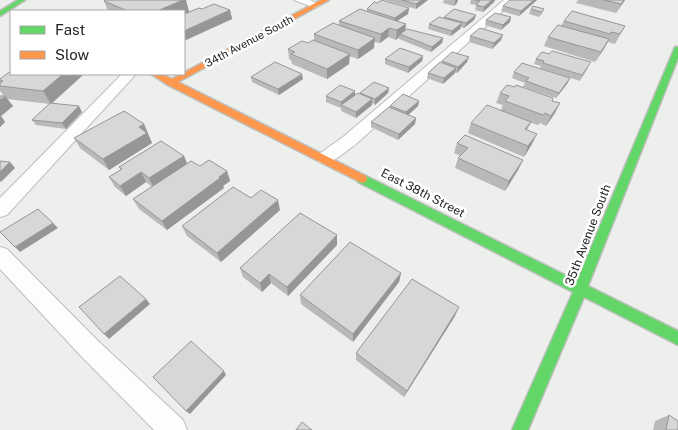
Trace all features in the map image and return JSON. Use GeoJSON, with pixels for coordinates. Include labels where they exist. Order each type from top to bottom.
{"type":"FeatureCollection","features":[{"type":"Feature","properties":{"kind":"street"},"geometry":{"type":"LineString","coordinates":[[0,14],[15,1],[28,10]]}},
{"type":"Feature","properties":{"kind":"street","name":"34th Avenue South"},"geometry":{"type":"LineString","coordinates":[[171,83],[321,3]]}},
{"type":"Feature","properties":{"kind":"street","name":"35th Avenue South"},"geometry":{"type":"LineString","coordinates":[[520,430],[582,289],[596,247],[678,49]]}},
{"type":"Feature","properties":{"kind":"street","name":"East 38th Street"},"geometry":{"type":"LineString","coordinates":[[157,75],[325,158],[678,338]]}},
{"type":"Feature","properties":{"kind":"lane"},"geometry":{"type":"LineString","coordinates":[[299,0],[321,3]]}},
{"type":"Feature","properties":{"kind":"lane"},"geometry":{"type":"LineString","coordinates":[[325,158],[349,141],[510,0]]}},
{"type":"Feature","properties":{"kind":"lane"},"geometry":{"type":"LineString","coordinates":[[0,210],[128,75]]}},
{"type":"Feature","properties":{"kind":"lane"},"geometry":{"type":"LineString","coordinates":[[0,255],[89,348],[173,430]]}},
{"type":"Feature","properties":{"kind":"building"},"geometry":{"type":"Polygon","coordinates":[[[183,0],[159,10],[126,10],[104,1],[183,0]]]}},
{"type":"Feature","properties":{"kind":"building"},"geometry":{"type":"Polygon","coordinates":[[[382,0],[409,8],[395,18],[367,9],[374,2],[377,3],[382,0]]]}},
{"type":"Feature","properties":{"kind":"building"},"geometry":{"type":"Polygon","coordinates":[[[402,0],[422,0],[416,4],[402,0]]]}},
{"type":"Feature","properties":{"kind":"building"},"geometry":{"type":"Polygon","coordinates":[[[475,0],[492,0],[484,7],[476,5],[480,1],[475,0]]]}},
{"type":"Feature","properties":{"kind":"building"},"geometry":{"type":"Polygon","coordinates":[[[510,0],[534,0],[521,11],[503,6],[510,0]]]}},
{"type":"Feature","properties":{"kind":"building"},"geometry":{"type":"Polygon","coordinates":[[[603,0],[624,0],[621,4],[603,0]]]}},
{"type":"Feature","properties":{"kind":"building"},"geometry":{"type":"Polygon","coordinates":[[[214,4],[230,10],[185,31],[185,14],[199,8],[202,9],[214,4]]]}},
{"type":"Feature","properties":{"kind":"building"},"geometry":{"type":"Polygon","coordinates":[[[533,6],[544,9],[541,12],[531,9],[533,6]]]}},
{"type":"Feature","properties":{"kind":"building"},"geometry":{"type":"Polygon","coordinates":[[[360,9],[406,24],[397,30],[389,28],[381,34],[339,21],[360,9]]]}},
{"type":"Feature","properties":{"kind":"building"},"geometry":{"type":"Polygon","coordinates":[[[454,9],[476,15],[466,23],[444,17],[454,9]]]}},
{"type":"Feature","properties":{"kind":"building"},"geometry":{"type":"Polygon","coordinates":[[[572,11],[625,26],[620,34],[611,32],[610,34],[564,21],[572,11]]]}},
{"type":"Feature","properties":{"kind":"building"},"geometry":{"type":"Polygon","coordinates":[[[495,13],[511,17],[503,25],[486,20],[495,13]]]}},
{"type":"Feature","properties":{"kind":"building"},"geometry":{"type":"Polygon","coordinates":[[[439,17],[462,23],[452,31],[429,24],[439,17]]]}},
{"type":"Feature","properties":{"kind":"building"},"geometry":{"type":"Polygon","coordinates":[[[333,23],[375,38],[358,50],[314,34],[333,23]]]}},
{"type":"Feature","properties":{"kind":"building"},"geometry":{"type":"Polygon","coordinates":[[[558,25],[609,39],[601,52],[548,37],[558,25]]]}},
{"type":"Feature","properties":{"kind":"building"},"geometry":{"type":"Polygon","coordinates":[[[480,28],[503,35],[494,43],[470,36],[480,28]]]}},
{"type":"Feature","properties":{"kind":"building"},"geometry":{"type":"Polygon","coordinates":[[[407,29],[443,38],[432,47],[400,34],[407,29]]]}},
{"type":"Feature","properties":{"kind":"building"},"geometry":{"type":"Polygon","coordinates":[[[313,40],[350,54],[327,69],[291,54],[295,52],[288,49],[302,41],[308,43],[313,40]]]}},
{"type":"Feature","properties":{"kind":"building"},"geometry":{"type":"Polygon","coordinates":[[[400,48],[423,56],[409,67],[385,59],[400,48]]]}},
{"type":"Feature","properties":{"kind":"building"},"geometry":{"type":"Polygon","coordinates":[[[552,51],[591,62],[582,75],[536,59],[542,52],[549,54],[552,51]]]}},
{"type":"Feature","properties":{"kind":"building"},"geometry":{"type":"Polygon","coordinates":[[[452,52],[469,57],[458,67],[442,61],[452,52]]]}},
{"type":"Feature","properties":{"kind":"building"},"geometry":{"type":"Polygon","coordinates":[[[275,62],[302,74],[278,89],[251,77],[275,62]]]}},
{"type":"Feature","properties":{"kind":"building"},"geometry":{"type":"Polygon","coordinates":[[[440,62],[456,68],[444,78],[428,73],[440,62]]]}},
{"type":"Feature","properties":{"kind":"building"},"geometry":{"type":"Polygon","coordinates":[[[522,63],[570,78],[559,93],[526,81],[529,78],[514,72],[522,63]]]}},
{"type":"Feature","properties":{"kind":"building"},"geometry":{"type":"Polygon","coordinates":[[[10,72],[10,75],[62,75],[43,91],[0,86],[0,83],[3,81],[0,79],[10,72]]]}},
{"type":"Feature","properties":{"kind":"building"},"geometry":{"type":"Polygon","coordinates":[[[374,82],[389,88],[375,99],[360,93],[374,82]]]}},
{"type":"Feature","properties":{"kind":"building"},"geometry":{"type":"Polygon","coordinates":[[[340,85],[355,91],[341,102],[326,96],[340,85]]]}},
{"type":"Feature","properties":{"kind":"building"},"geometry":{"type":"Polygon","coordinates":[[[507,85],[515,87],[516,85],[553,98],[552,101],[560,103],[551,116],[545,113],[543,115],[505,101],[509,96],[500,93],[507,85]]]}},
{"type":"Feature","properties":{"kind":"building"},"geometry":{"type":"Polygon","coordinates":[[[358,93],[372,99],[356,112],[341,105],[358,93]]]}},
{"type":"Feature","properties":{"kind":"building"},"geometry":{"type":"Polygon","coordinates":[[[403,94],[419,101],[406,112],[390,106],[403,94]]]}},
{"type":"Feature","properties":{"kind":"building"},"geometry":{"type":"Polygon","coordinates":[[[50,103],[79,106],[62,123],[32,120],[50,103]]]}},
{"type":"Feature","properties":{"kind":"building"},"geometry":{"type":"Polygon","coordinates":[[[487,105],[531,122],[525,129],[537,134],[528,146],[471,123],[487,105]]]}},
{"type":"Feature","properties":{"kind":"building"},"geometry":{"type":"Polygon","coordinates":[[[389,107],[416,118],[399,134],[371,122],[389,107]]]}},
{"type":"Feature","properties":{"kind":"building"},"geometry":{"type":"Polygon","coordinates":[[[124,111],[144,124],[139,127],[147,133],[103,159],[74,138],[124,111]]]}},
{"type":"Feature","properties":{"kind":"building"},"geometry":{"type":"Polygon","coordinates":[[[465,135],[523,160],[509,181],[458,158],[468,148],[457,143],[465,135]]]}},
{"type":"Feature","properties":{"kind":"building"},"geometry":{"type":"Polygon","coordinates":[[[161,141],[184,156],[149,178],[141,172],[120,186],[109,177],[122,169],[119,167],[161,141]]]}},
{"type":"Feature","properties":{"kind":"building"},"geometry":{"type":"Polygon","coordinates":[[[209,160],[227,171],[162,221],[133,199],[191,161],[200,166],[209,160]]]}},
{"type":"Feature","properties":{"kind":"building"},"geometry":{"type":"Polygon","coordinates":[[[0,161],[10,162],[0,172],[0,161]]]}},
{"type":"Feature","properties":{"kind":"building"},"geometry":{"type":"Polygon","coordinates":[[[233,187],[251,198],[261,190],[278,200],[217,253],[182,226],[233,187]]]}},
{"type":"Feature","properties":{"kind":"building"},"geometry":{"type":"Polygon","coordinates":[[[38,209],[53,223],[15,247],[0,232],[38,209]]]}},
{"type":"Feature","properties":{"kind":"building"},"geometry":{"type":"Polygon","coordinates":[[[300,213],[337,235],[287,287],[269,274],[260,283],[240,268],[300,213]]]}},
{"type":"Feature","properties":{"kind":"building"},"geometry":{"type":"Polygon","coordinates":[[[350,242],[401,273],[353,334],[300,295],[350,242]]]}},
{"type":"Feature","properties":{"kind":"building"},"geometry":{"type":"Polygon","coordinates":[[[120,276],[146,299],[104,334],[79,307],[120,276]]]}},
{"type":"Feature","properties":{"kind":"building"},"geometry":{"type":"Polygon","coordinates":[[[412,279],[459,307],[407,391],[356,353],[412,279]]]}},
{"type":"Feature","properties":{"kind":"building"},"geometry":{"type":"Polygon","coordinates":[[[191,341],[224,371],[186,411],[153,377],[191,341]]]}},
{"type":"Feature","properties":{"kind":"building"},"geometry":{"type":"Polygon","coordinates":[[[669,415],[678,421],[678,430],[666,430],[669,415]]]}},
{"type":"Feature","properties":{"kind":"building"},"geometry":{"type":"Polygon","coordinates":[[[302,422],[312,430],[296,430],[302,422]]]}},
{"type":"Feature","properties":{"kind":"traffic: fast"},"geometry":{"type":"LineString","coordinates":[[0,14],[22,0]]}},
{"type":"Feature","properties":{"kind":"traffic: fast"},"geometry":{"type":"LineString","coordinates":[[520,430],[581,288],[678,49]]}},
{"type":"Feature","properties":{"kind":"traffic: fast"},"geometry":{"type":"LineString","coordinates":[[362,179],[678,338]]}},
{"type":"Feature","properties":{"kind":"traffic: slow"},"geometry":{"type":"LineString","coordinates":[[171,83],[326,0]]}},
{"type":"Feature","properties":{"kind":"traffic: slow"},"geometry":{"type":"LineString","coordinates":[[157,75],[362,179]]}}]}
